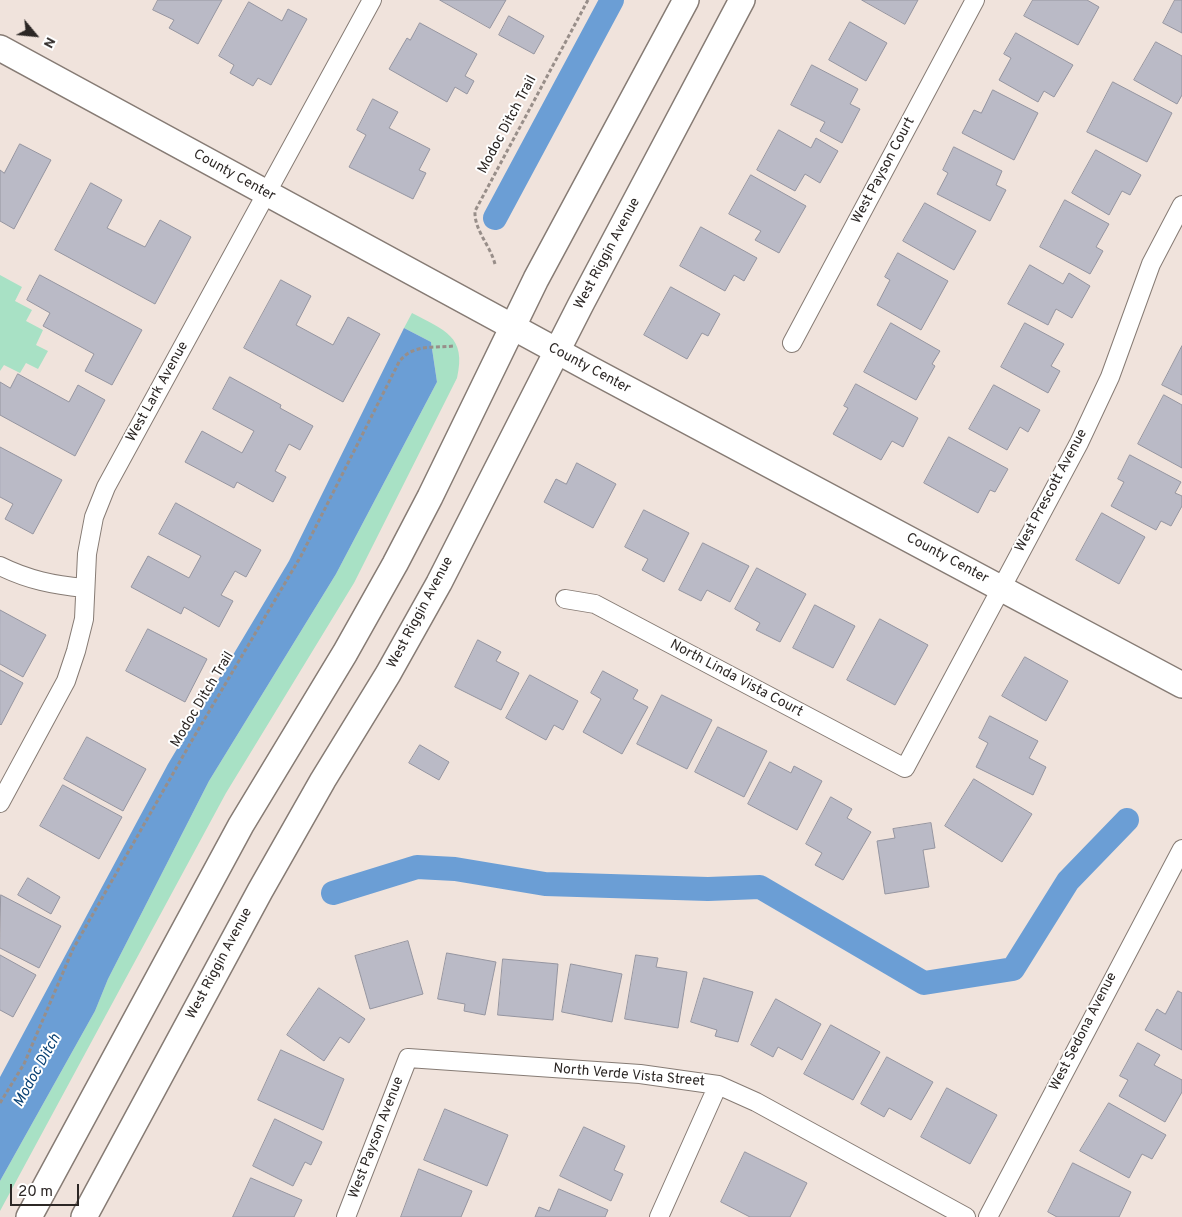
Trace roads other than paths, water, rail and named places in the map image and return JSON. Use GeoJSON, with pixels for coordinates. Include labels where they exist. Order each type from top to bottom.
{"type":"FeatureCollection","features":[{"type":"Feature","properties":{"kind":"main road"},"geometry":{"type":"LineString","coordinates":[[29,1217],[237,833],[345,653],[395,564],[442,474],[512,327],[686,0]]}},
{"type":"Feature","properties":{"kind":"main road","name":"West Riggin Avenue"},"geometry":{"type":"LineString","coordinates":[[84,1217],[260,891],[413,630],[742,0]]}},
{"type":"Feature","properties":{"kind":"main road","name":"County Center"},"geometry":{"type":"LineString","coordinates":[[0,48],[557,352],[1182,684]]}},
{"type":"Feature","properties":{"kind":"street","name":"West Lark Avenue"},"geometry":{"type":"LineString","coordinates":[[0,803],[66,681],[76,652],[84,619],[87,554],[94,517],[106,487],[372,0]]}},
{"type":"Feature","properties":{"kind":"street","name":"West Payson Court"},"geometry":{"type":"LineString","coordinates":[[792,343],[975,0]]}},
{"type":"Feature","properties":{"kind":"street","name":"West Prescott Avenue"},"geometry":{"type":"LineString","coordinates":[[905,768],[1096,408],[1110,377],[1151,264],[1182,205]]}},
{"type":"Feature","properties":{"kind":"street"},"geometry":{"type":"LineString","coordinates":[[0,566],[27,579],[84,588]]}},
{"type":"Feature","properties":{"kind":"street","name":"North Linda Vista Court"},"geometry":{"type":"LineString","coordinates":[[565,599],[595,604],[905,768]]}},
{"type":"Feature","properties":{"kind":"street","name":"West Sedona Avenue"},"geometry":{"type":"LineString","coordinates":[[988,1217],[1182,849]]}},
{"type":"Feature","properties":{"kind":"street","name":"North Verde Vista Street"},"geometry":{"type":"LineString","coordinates":[[408,1058],[640,1074],[718,1085],[756,1102],[966,1217]]}},
{"type":"Feature","properties":{"kind":"street","name":"West Payson Avenue"},"geometry":{"type":"LineString","coordinates":[[346,1217],[408,1058]]}},
{"type":"Feature","properties":{"kind":"street"},"geometry":{"type":"LineString","coordinates":[[659,1217],[718,1085]]}},
{"type":"Feature","properties":{"kind":"water","name":"Modoc Ditch"},"geometry":{"type":"Polygon","coordinates":[[[404,328],[431,342],[437,382],[336,574],[209,781],[108,979],[95,1011],[0,1181],[0,1077],[168,764],[289,561],[404,328]]]}},
{"type":"Feature","properties":{"kind":"waterway"},"geometry":{"type":"LineString","coordinates":[[495,218],[612,0]]}},
{"type":"Feature","properties":{"kind":"waterway"},"geometry":{"type":"LineString","coordinates":[[333,893],[417,867],[455,869],[545,884],[708,889],[760,887],[924,983],[1013,969],[1068,881],[1127,820]]}}]}
